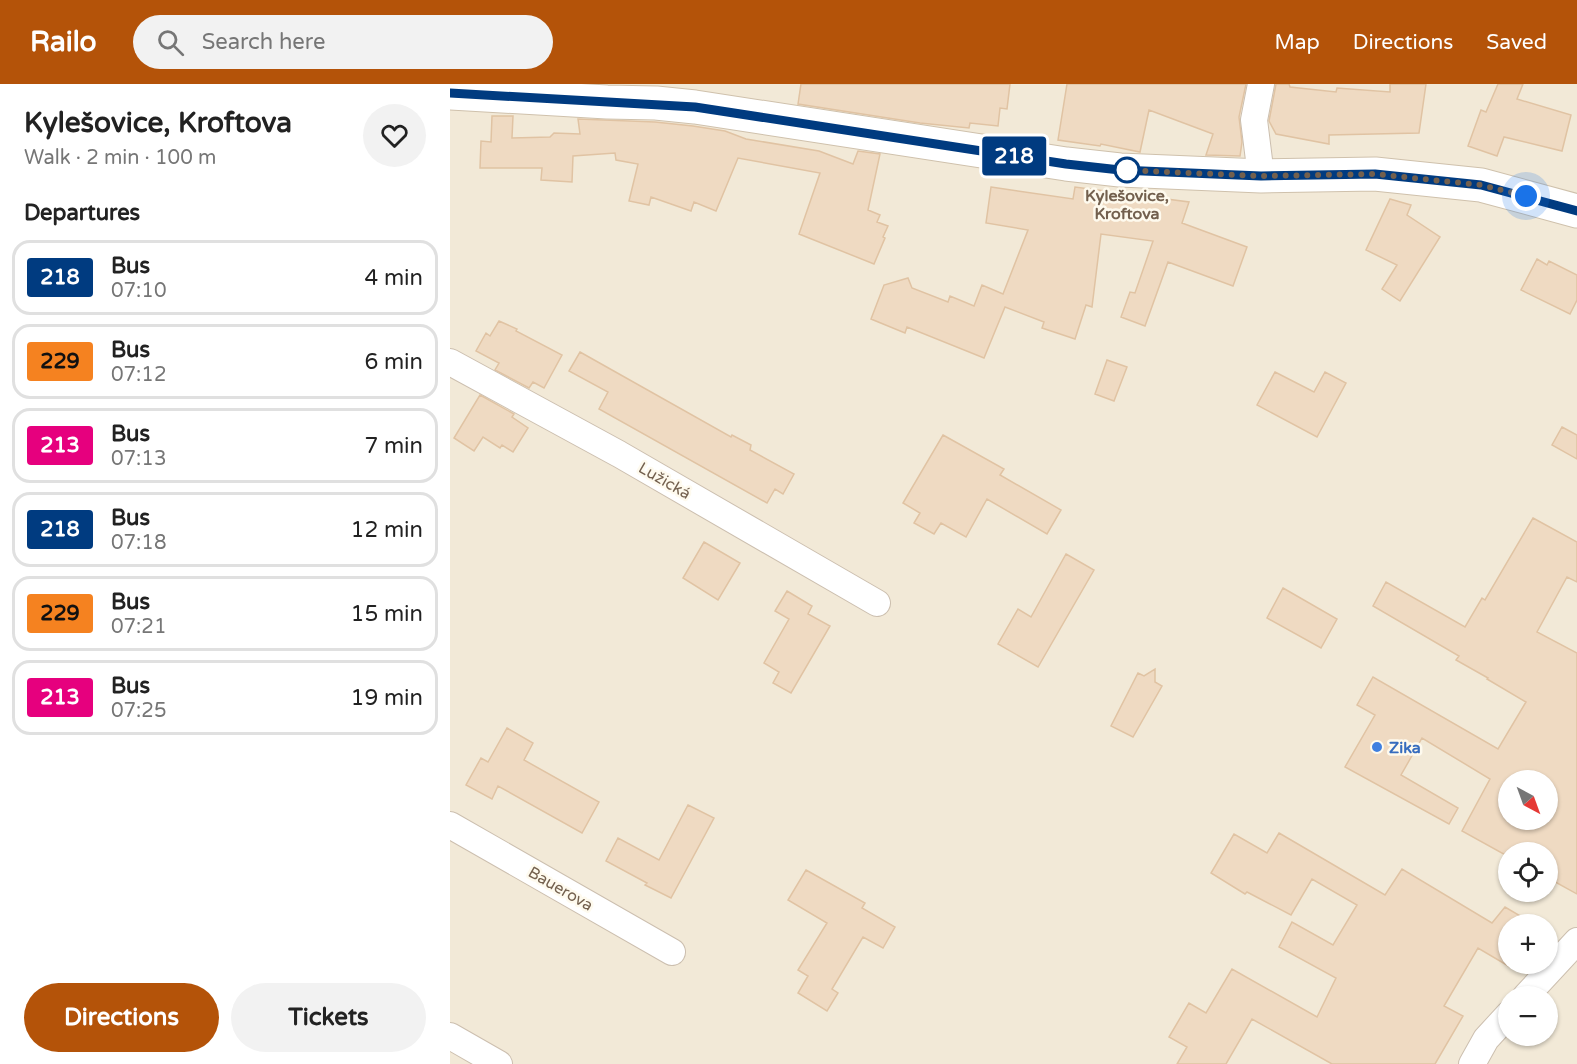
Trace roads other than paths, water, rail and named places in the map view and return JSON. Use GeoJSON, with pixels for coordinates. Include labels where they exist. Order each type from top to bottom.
{"type":"FeatureCollection","features":[{"type":"Feature","properties":{"kind":"main road"},"geometry":{"type":"LineString","coordinates":[[450,93],[695,107],[1120,170],[1261,176],[1375,174],[1481,185],[1577,211]]}},
{"type":"Feature","properties":{"kind":"street"},"geometry":{"type":"LineString","coordinates":[[1261,84],[1254,120],[1261,176]]}},
{"type":"Feature","properties":{"kind":"street","name":"Lužická"},"geometry":{"type":"LineString","coordinates":[[450,362],[619,454],[877,603]]}},
{"type":"Feature","properties":{"kind":"street","name":"Bauerova"},"geometry":{"type":"LineString","coordinates":[[450,825],[672,952]]}},
{"type":"Feature","properties":{"kind":"street"},"geometry":{"type":"LineString","coordinates":[[1535,986],[1577,941]]}},
{"type":"Feature","properties":{"kind":"street"},"geometry":{"type":"LineString","coordinates":[[1472,1064],[1486,1039],[1498,1026]]}},
{"type":"Feature","properties":{"kind":"street"},"geometry":{"type":"LineString","coordinates":[[450,1036],[499,1064]]}},
{"type":"Feature","properties":{"kind":"place","name":"Kylešovice, Kroftova"},"geometry":{"type":"Point","coordinates":[1127,170]}},
{"type":"Feature","properties":{"kind":"place","name":"Zika"},"geometry":{"type":"Point","coordinates":[1377,747]}}]}
